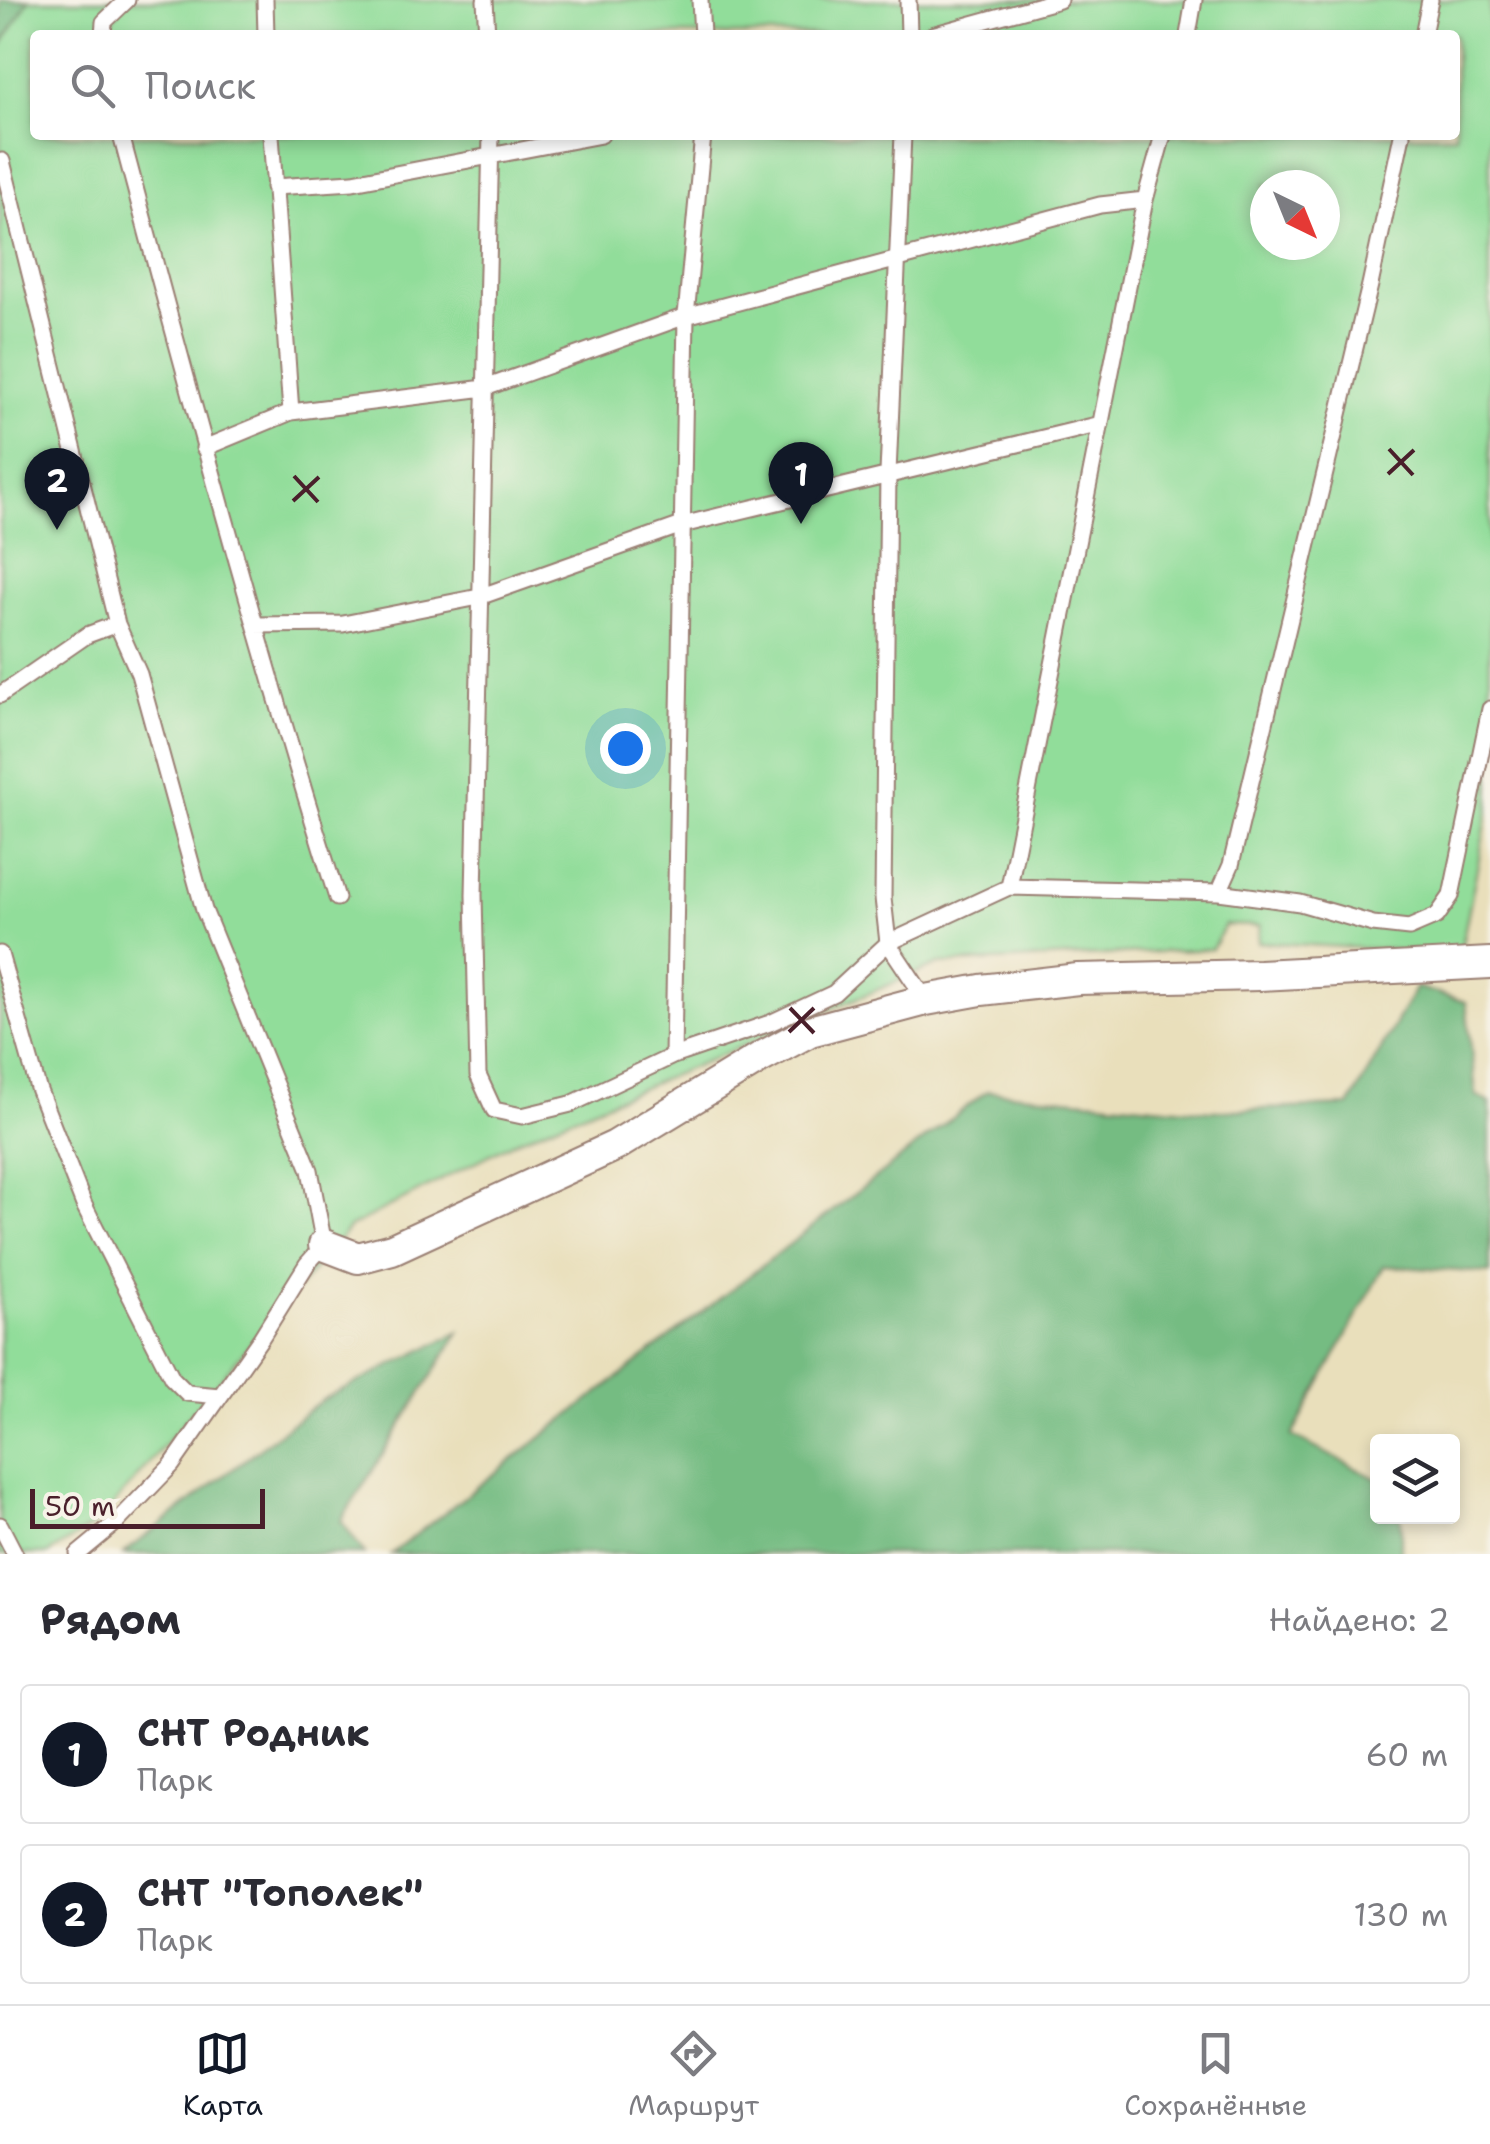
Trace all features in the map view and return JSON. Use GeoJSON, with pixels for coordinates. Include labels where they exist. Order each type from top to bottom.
{"type":"FeatureCollection","features":[{"type":"Feature","properties":{"kind":"street"},"geometry":{"type":"LineString","coordinates":[[324,1245],[358,1258],[392,1249],[615,1146],[810,1031],[926,1000],[1078,979],[1260,975],[1490,963]]}},
{"type":"Feature","properties":{"kind":"lane"},"geometry":{"type":"LineString","coordinates":[[103,30],[104,22],[127,0]]}},
{"type":"Feature","properties":{"kind":"lane"},"geometry":{"type":"LineString","coordinates":[[264,0],[266,30]]}},
{"type":"Feature","properties":{"kind":"lane"},"geometry":{"type":"LineString","coordinates":[[486,0],[487,30]]}},
{"type":"Feature","properties":{"kind":"lane"},"geometry":{"type":"LineString","coordinates":[[700,0],[702,30]]}},
{"type":"Feature","properties":{"kind":"lane"},"geometry":{"type":"LineString","coordinates":[[908,0],[909,30]]}},
{"type":"Feature","properties":{"kind":"lane"},"geometry":{"type":"LineString","coordinates":[[950,30],[1059,0]]}},
{"type":"Feature","properties":{"kind":"lane"},"geometry":{"type":"LineString","coordinates":[[1189,30],[1194,0]]}},
{"type":"Feature","properties":{"kind":"lane"},"geometry":{"type":"LineString","coordinates":[[1424,30],[1430,0]]}},
{"type":"Feature","properties":{"kind":"lane"},"geometry":{"type":"LineString","coordinates":[[122,140],[276,704],[336,898]]}},
{"type":"Feature","properties":{"kind":"lane"},"geometry":{"type":"LineString","coordinates":[[271,140],[291,412]]}},
{"type":"Feature","properties":{"kind":"lane"},"geometry":{"type":"LineString","coordinates":[[491,140],[474,895],[478,1076],[494,1110],[522,1116],[571,1104],[673,1056],[770,1022],[834,993],[888,944],[1009,888],[1219,892],[1300,903],[1373,924],[1409,928],[1437,916],[1451,896],[1490,709]]}},
{"type":"Feature","properties":{"kind":"lane"},"geometry":{"type":"LineString","coordinates":[[274,187],[353,182],[577,140]]}},
{"type":"Feature","properties":{"kind":"lane"},"geometry":{"type":"LineString","coordinates":[[673,1056],[686,316],[703,140]]}},
{"type":"Feature","properties":{"kind":"lane"},"geometry":{"type":"LineString","coordinates":[[904,140],[888,473],[883,898],[888,944],[926,1000]]}},
{"type":"Feature","properties":{"kind":"lane"},"geometry":{"type":"LineString","coordinates":[[1009,888],[1145,200],[1162,140]]}},
{"type":"Feature","properties":{"kind":"lane"},"geometry":{"type":"LineString","coordinates":[[1219,892],[1236,846],[1366,304],[1401,140]]}},
{"type":"Feature","properties":{"kind":"lane"},"geometry":{"type":"LineString","coordinates":[[2,160],[116,624],[139,674],[204,910],[310,1170],[324,1245],[172,1465],[78,1554]]}},
{"type":"Feature","properties":{"kind":"lane"},"geometry":{"type":"LineString","coordinates":[[204,448],[291,412],[485,388],[686,316],[1100,205],[1145,200]]}},
{"type":"Feature","properties":{"kind":"lane"},"geometry":{"type":"LineString","coordinates":[[256,625],[343,624],[479,596],[682,525],[1101,424]]}},
{"type":"Feature","properties":{"kind":"lane"},"geometry":{"type":"LineString","coordinates":[[0,694],[86,636],[116,624]]}},
{"type":"Feature","properties":{"kind":"lane"},"geometry":{"type":"LineString","coordinates":[[0,954],[38,1088],[84,1205],[172,1378],[187,1393],[220,1396]]}},
{"type":"Feature","properties":{"kind":"lane"},"geometry":{"type":"LineString","coordinates":[[0,1525],[15,1554]]}},
{"type":"Feature","properties":{"kind":"green space"},"geometry":{"type":"Polygon","coordinates":[[[0,0],[29,0],[0,48],[0,0]]]}},
{"type":"Feature","properties":{"kind":"green space"},"geometry":{"type":"Polygon","coordinates":[[[22,0],[1490,0],[1490,803],[1460,954],[1258,942],[1260,926],[1225,925],[1212,949],[939,964],[520,1139],[349,1228],[99,1522],[48,1554],[0,1554],[0,39],[22,0]]]}},
{"type":"Feature","properties":{"kind":"green space"},"geometry":{"type":"Polygon","coordinates":[[[1416,987],[1466,1002],[1476,1095],[1490,1103],[1490,1273],[1384,1266],[1292,1436],[1370,1475],[1370,1524],[1401,1524],[1401,1554],[391,1554],[987,1091],[1210,1111],[1349,1106],[1416,987]]]}},
{"type":"Feature","properties":{"kind":"green space"},"geometry":{"type":"Polygon","coordinates":[[[459,1332],[341,1521],[365,1554],[123,1554],[322,1400],[459,1332]]]}},
{"type":"Feature","properties":{"kind":"place","name":"СНТ Родник"},"geometry":{"type":"Point","coordinates":[801,524]}},
{"type":"Feature","properties":{"kind":"place","name":"СНТ \"Тополек\""},"geometry":{"type":"Point","coordinates":[57,530]}}]}
